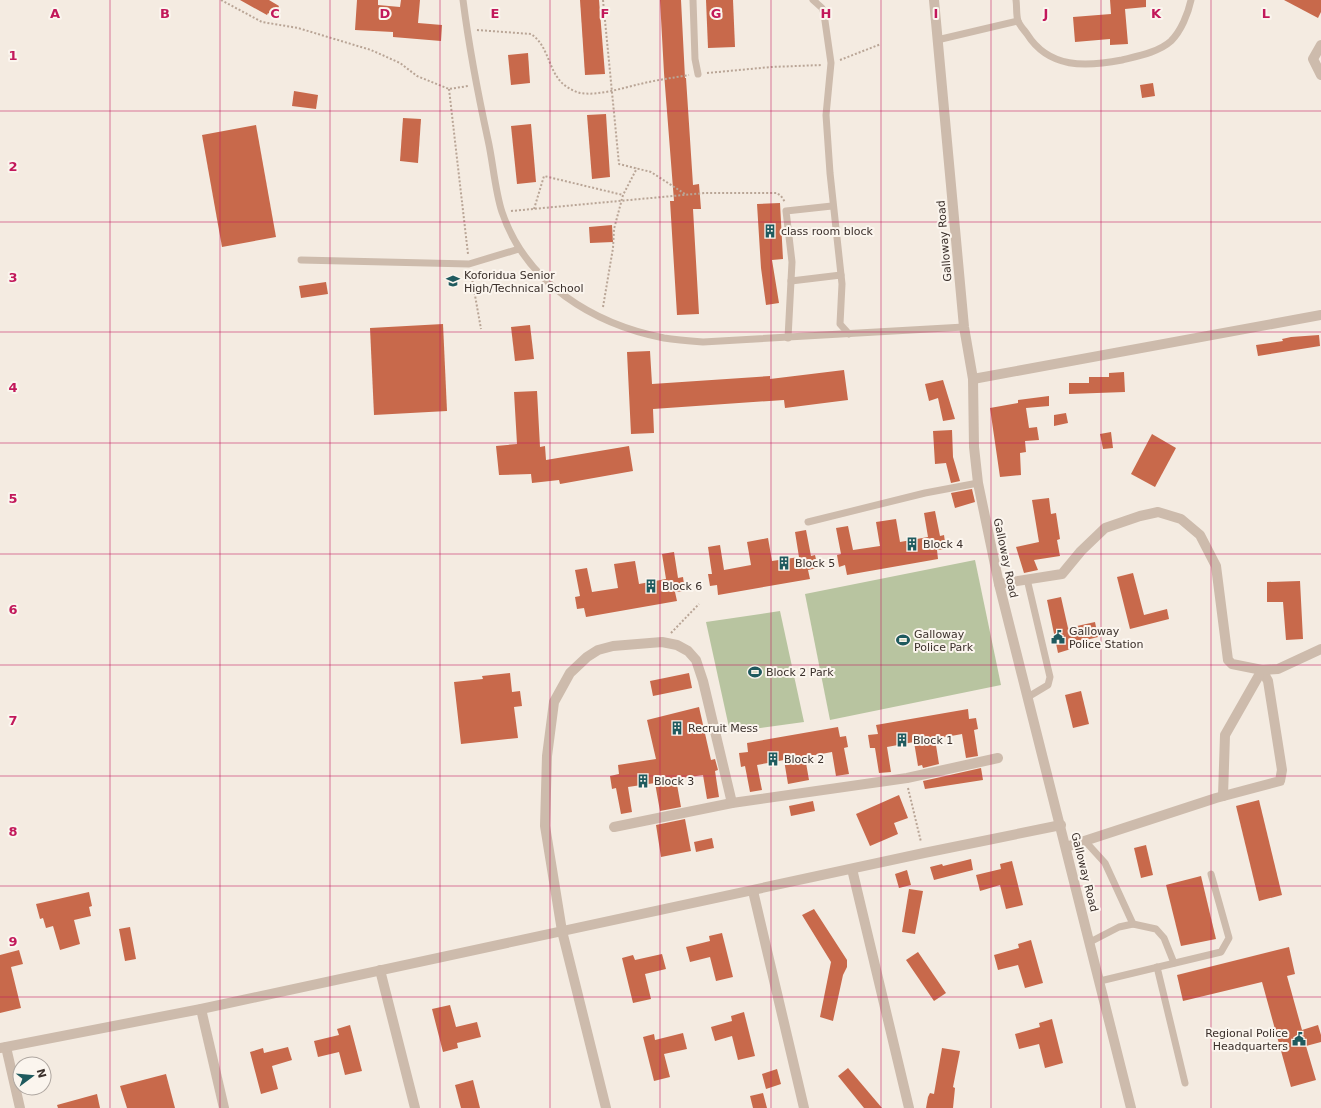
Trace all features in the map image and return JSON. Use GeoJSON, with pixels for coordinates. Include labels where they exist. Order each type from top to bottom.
{"type":"FeatureCollection","features":[{"type":"Feature","properties":{"kind":"street","name":"Galloway Road"},"geometry":{"type":"LineString","coordinates":[[934,0],[964,327],[974,379],[974,447],[978,483],[999,584],[1061,825],[1131,1108]]}},
{"type":"Feature","properties":{"kind":"street"},"geometry":{"type":"LineString","coordinates":[[1321,44],[1313,59],[1321,75]]}},
{"type":"Feature","properties":{"kind":"street"},"geometry":{"type":"LineString","coordinates":[[974,379],[1321,315]]}},
{"type":"Feature","properties":{"kind":"street"},"geometry":{"type":"LineString","coordinates":[[999,584],[1062,574],[1105,528],[1140,516],[1158,512],[1181,519],[1200,535],[1216,566],[1228,660],[1232,664],[1262,670],[1278,669],[1321,649]]}},
{"type":"Feature","properties":{"kind":"street"},"geometry":{"type":"LineString","coordinates":[[606,1108],[562,931],[545,826],[547,756],[554,702],[570,673],[587,657],[598,650],[613,646],[662,642],[677,645],[688,651],[696,660],[732,803]]}},
{"type":"Feature","properties":{"kind":"street"},"geometry":{"type":"LineString","coordinates":[[1066,847],[1223,796],[1277,782],[1282,778],[1268,681],[1262,670]]}},
{"type":"Feature","properties":{"kind":"street"},"geometry":{"type":"LineString","coordinates":[[1223,796],[1225,735],[1262,670]]}},
{"type":"Feature","properties":{"kind":"street"},"geometry":{"type":"LineString","coordinates":[[614,827],[732,803],[907,778],[998,758]]}},
{"type":"Feature","properties":{"kind":"street"},"geometry":{"type":"LineString","coordinates":[[20,1108],[3,1047],[201,1009],[924,853],[1061,825]]}},
{"type":"Feature","properties":{"kind":"street"},"geometry":{"type":"LineString","coordinates":[[852,869],[909,1108]]}},
{"type":"Feature","properties":{"kind":"street"},"geometry":{"type":"LineString","coordinates":[[753,891],[804,1108]]}},
{"type":"Feature","properties":{"kind":"street"},"geometry":{"type":"LineString","coordinates":[[380,970],[415,1108]]}},
{"type":"Feature","properties":{"kind":"street"},"geometry":{"type":"LineString","coordinates":[[201,1009],[224,1108]]}},
{"type":"Feature","properties":{"kind":"lane"},"geometry":{"type":"LineString","coordinates":[[463,0],[466,29],[502,212],[519,249],[531,266],[552,286],[576,304],[602,319],[664,338],[703,342],[964,327]]}},
{"type":"Feature","properties":{"kind":"lane"},"geometry":{"type":"LineString","coordinates":[[693,0],[695,60],[698,74]]}},
{"type":"Feature","properties":{"kind":"lane"},"geometry":{"type":"LineString","coordinates":[[813,0],[822,8],[824,14],[831,63],[826,115],[832,206],[841,275],[840,324],[849,334]]}},
{"type":"Feature","properties":{"kind":"lane"},"geometry":{"type":"LineString","coordinates":[[1016,0],[1018,21],[1034,46],[1048,57],[1064,62],[1103,64],[1148,53],[1170,41],[1188,13],[1191,0]]}},
{"type":"Feature","properties":{"kind":"lane"},"geometry":{"type":"LineString","coordinates":[[937,40],[1018,21]]}},
{"type":"Feature","properties":{"kind":"lane"},"geometry":{"type":"LineString","coordinates":[[788,338],[788,306],[792,281],[792,250],[786,211],[832,206]]}},
{"type":"Feature","properties":{"kind":"lane"},"geometry":{"type":"LineString","coordinates":[[301,260],[469,264],[519,249]]}},
{"type":"Feature","properties":{"kind":"lane"},"geometry":{"type":"LineString","coordinates":[[792,281],[841,275]]}},
{"type":"Feature","properties":{"kind":"lane"},"geometry":{"type":"LineString","coordinates":[[808,522],[925,493],[978,483]]}},
{"type":"Feature","properties":{"kind":"lane"},"geometry":{"type":"LineString","coordinates":[[1027,579],[1050,677],[1048,685],[1028,697]]}},
{"type":"Feature","properties":{"kind":"lane"},"geometry":{"type":"LineString","coordinates":[[1085,841],[1105,863],[1133,924]]}},
{"type":"Feature","properties":{"kind":"lane"},"geometry":{"type":"LineString","coordinates":[[1100,981],[1221,952],[1229,938],[1211,874]]}},
{"type":"Feature","properties":{"kind":"lane"},"geometry":{"type":"LineString","coordinates":[[1090,942],[1119,927],[1133,924],[1156,929],[1164,938],[1174,963]]}},
{"type":"Feature","properties":{"kind":"lane"},"geometry":{"type":"LineString","coordinates":[[1157,967],[1185,1083]]}},
{"type":"Feature","properties":{"kind":"path"},"geometry":{"type":"LineString","coordinates":[[221,0],[262,22],[298,28],[371,50],[400,63],[417,76],[449,89],[477,85]]}},
{"type":"Feature","properties":{"kind":"path"},"geometry":{"type":"LineString","coordinates":[[603,0],[619,164],[651,172],[686,195]]}},
{"type":"Feature","properties":{"kind":"path"},"geometry":{"type":"LineString","coordinates":[[466,29],[531,34],[536,37],[545,50],[560,82],[569,89],[589,93],[698,74],[831,63],[881,44]]}},
{"type":"Feature","properties":{"kind":"path"},"geometry":{"type":"LineString","coordinates":[[449,89],[469,264],[480,329]]}},
{"type":"Feature","properties":{"kind":"path"},"geometry":{"type":"LineString","coordinates":[[602,319],[614,229],[623,195],[637,168]]}},
{"type":"Feature","properties":{"kind":"path"},"geometry":{"type":"LineString","coordinates":[[534,208],[544,176],[623,195]]}},
{"type":"Feature","properties":{"kind":"path"},"geometry":{"type":"LineString","coordinates":[[502,212],[686,195],[777,193],[784,200],[786,211]]}},
{"type":"Feature","properties":{"kind":"path"},"geometry":{"type":"LineString","coordinates":[[662,642],[699,604]]}},
{"type":"Feature","properties":{"kind":"path"},"geometry":{"type":"LineString","coordinates":[[907,778],[909,798],[924,853]]}},
{"type":"Feature","properties":{"kind":"green space","name":"Galloway Police Park"},"geometry":{"type":"Polygon","coordinates":[[[975,560],[1001,685],[830,720],[805,594],[975,560]]]}},
{"type":"Feature","properties":{"kind":"green space","name":"Block 2 Park"},"geometry":{"type":"Polygon","coordinates":[[[780,611],[804,722],[730,732],[706,622],[780,611]]]}},
{"type":"Feature","properties":{"kind":"building"},"geometry":{"type":"Polygon","coordinates":[[[240,0],[269,0],[279,6],[274,17],[268,13],[267,15],[240,0]]]}},
{"type":"Feature","properties":{"kind":"building"},"geometry":{"type":"Polygon","coordinates":[[[357,0],[378,0],[378,5],[400,7],[401,0],[420,0],[418,23],[442,25],[441,41],[393,37],[393,32],[355,30],[357,0]]]}},
{"type":"Feature","properties":{"kind":"building"},"geometry":{"type":"Polygon","coordinates":[[[580,0],[599,0],[605,74],[585,75],[580,0]]]}},
{"type":"Feature","properties":{"kind":"building"},"geometry":{"type":"Polygon","coordinates":[[[660,0],[681,0],[693,185],[699,184],[701,209],[693,209],[699,314],[677,315],[670,201],[674,201],[660,0]]]}},
{"type":"Feature","properties":{"kind":"building"},"geometry":{"type":"Polygon","coordinates":[[[706,0],[733,0],[735,47],[708,48],[706,0]]]}},
{"type":"Feature","properties":{"kind":"building"},"geometry":{"type":"Polygon","coordinates":[[[1110,0],[1146,0],[1146,7],[1125,9],[1128,44],[1110,45],[1110,39],[1075,42],[1073,17],[1111,14],[1110,0]]]}},
{"type":"Feature","properties":{"kind":"building"},"geometry":{"type":"Polygon","coordinates":[[[1284,0],[1321,0],[1321,12],[1318,18],[1284,0]]]}},
{"type":"Feature","properties":{"kind":"building"},"geometry":{"type":"Polygon","coordinates":[[[528,53],[530,83],[511,85],[508,55],[528,53]]]}},
{"type":"Feature","properties":{"kind":"building"},"geometry":{"type":"Polygon","coordinates":[[[1153,83],[1155,96],[1142,98],[1140,85],[1153,83]]]}},
{"type":"Feature","properties":{"kind":"building"},"geometry":{"type":"Polygon","coordinates":[[[294,91],[318,95],[316,109],[292,106],[294,91]]]}},
{"type":"Feature","properties":{"kind":"building"},"geometry":{"type":"Polygon","coordinates":[[[606,114],[610,177],[592,179],[587,115],[606,114]]]}},
{"type":"Feature","properties":{"kind":"building"},"geometry":{"type":"Polygon","coordinates":[[[403,118],[421,119],[418,163],[400,161],[403,118]]]}},
{"type":"Feature","properties":{"kind":"building"},"geometry":{"type":"Polygon","coordinates":[[[531,124],[536,182],[517,184],[511,126],[531,124]]]}},
{"type":"Feature","properties":{"kind":"building"},"geometry":{"type":"Polygon","coordinates":[[[256,125],[276,237],[222,247],[202,135],[256,125]]]}},
{"type":"Feature","properties":{"kind":"building","name":"class room block"},"geometry":{"type":"Polygon","coordinates":[[[780,203],[783,259],[772,260],[779,303],[766,305],[761,268],[757,204],[780,203]]]}},
{"type":"Feature","properties":{"kind":"building"},"geometry":{"type":"Polygon","coordinates":[[[612,225],[613,242],[590,243],[589,227],[612,225]]]}},
{"type":"Feature","properties":{"kind":"building"},"geometry":{"type":"Polygon","coordinates":[[[326,282],[328,294],[301,298],[299,286],[326,282]]]}},
{"type":"Feature","properties":{"kind":"building"},"geometry":{"type":"Polygon","coordinates":[[[443,324],[447,411],[374,415],[370,328],[443,324]]]}},
{"type":"Feature","properties":{"kind":"building"},"geometry":{"type":"Polygon","coordinates":[[[530,325],[534,359],[515,361],[511,327],[530,325]]]}},
{"type":"Feature","properties":{"kind":"building"},"geometry":{"type":"Polygon","coordinates":[[[1319,335],[1320,346],[1258,356],[1256,345],[1283,341],[1282,339],[1291,337],[1319,335]]]}},
{"type":"Feature","properties":{"kind":"building"},"geometry":{"type":"Polygon","coordinates":[[[650,351],[652,384],[770,376],[770,379],[844,370],[848,400],[785,408],[784,400],[653,409],[654,433],[631,434],[627,352],[650,351]]]}},
{"type":"Feature","properties":{"kind":"building"},"geometry":{"type":"Polygon","coordinates":[[[1124,372],[1125,392],[1069,394],[1069,383],[1089,383],[1089,377],[1109,377],[1109,373],[1124,372]]]}},
{"type":"Feature","properties":{"kind":"building"},"geometry":{"type":"Polygon","coordinates":[[[943,380],[955,419],[943,421],[938,398],[929,401],[925,384],[943,380]]]}},
{"type":"Feature","properties":{"kind":"building"},"geometry":{"type":"Polygon","coordinates":[[[537,391],[540,447],[545,446],[546,460],[629,446],[633,471],[560,484],[559,480],[532,483],[531,474],[499,475],[496,446],[517,444],[514,392],[537,391]]]}},
{"type":"Feature","properties":{"kind":"building"},"geometry":{"type":"Polygon","coordinates":[[[1049,396],[1049,406],[1026,408],[1029,428],[1037,427],[1039,440],[1025,441],[1026,452],[1020,453],[1021,475],[1000,477],[990,408],[1018,403],[1018,400],[1049,396]]]}},
{"type":"Feature","properties":{"kind":"building"},"geometry":{"type":"Polygon","coordinates":[[[1066,413],[1068,423],[1054,426],[1054,415],[1066,413]]]}},
{"type":"Feature","properties":{"kind":"building"},"geometry":{"type":"Polygon","coordinates":[[[952,430],[953,457],[960,481],[951,483],[946,463],[935,464],[933,431],[952,430]]]}},
{"type":"Feature","properties":{"kind":"building"},"geometry":{"type":"Polygon","coordinates":[[[1111,432],[1113,448],[1103,449],[1100,434],[1111,432]]]}},
{"type":"Feature","properties":{"kind":"building"},"geometry":{"type":"Polygon","coordinates":[[[1152,434],[1176,448],[1155,487],[1131,474],[1152,434]]]}},
{"type":"Feature","properties":{"kind":"building"},"geometry":{"type":"Polygon","coordinates":[[[972,489],[975,502],[955,508],[951,493],[972,489]]]}},
{"type":"Feature","properties":{"kind":"building"},"geometry":{"type":"Polygon","coordinates":[[[1049,498],[1051,514],[1056,513],[1060,539],[1057,540],[1060,556],[1034,560],[1038,570],[1024,573],[1016,547],[1039,542],[1032,500],[1049,498]]]}},
{"type":"Feature","properties":{"kind":"building","name":"Block 4"},"geometry":{"type":"Polygon","coordinates":[[[935,511],[940,536],[944,535],[946,549],[937,550],[938,559],[847,575],[845,565],[839,567],[837,555],[841,554],[836,528],[848,526],[853,550],[880,546],[876,522],[896,519],[900,542],[928,537],[924,513],[935,511]]]}},
{"type":"Feature","properties":{"kind":"building","name":"Block 5"},"geometry":{"type":"Polygon","coordinates":[[[806,530],[811,556],[815,555],[818,568],[808,570],[810,579],[718,595],[717,585],[710,586],[708,574],[712,574],[708,547],[720,545],[724,570],[751,565],[747,542],[768,538],[772,561],[799,557],[795,532],[806,530]]]}},
{"type":"Feature","properties":{"kind":"building","name":"Block 6"},"geometry":{"type":"Polygon","coordinates":[[[674,552],[678,578],[683,577],[685,591],[675,592],[677,601],[586,617],[584,608],[577,609],[575,597],[580,596],[575,570],[587,568],[592,592],[618,588],[614,564],[635,561],[639,584],[666,579],[662,554],[674,552]]]}},
{"type":"Feature","properties":{"kind":"building"},"geometry":{"type":"Polygon","coordinates":[[[1133,573],[1144,615],[1167,609],[1169,619],[1130,629],[1117,577],[1133,573]]]}},
{"type":"Feature","properties":{"kind":"building"},"geometry":{"type":"Polygon","coordinates":[[[1300,581],[1303,639],[1286,640],[1283,602],[1267,602],[1267,582],[1300,581]]]}},
{"type":"Feature","properties":{"kind":"building"},"geometry":{"type":"Polygon","coordinates":[[[1061,597],[1068,628],[1095,622],[1098,637],[1070,644],[1071,649],[1058,653],[1047,600],[1061,597]]]}},
{"type":"Feature","properties":{"kind":"building"},"geometry":{"type":"Polygon","coordinates":[[[510,673],[512,692],[520,691],[522,706],[514,707],[518,738],[461,744],[454,682],[483,679],[482,676],[510,673]]]}},
{"type":"Feature","properties":{"kind":"building"},"geometry":{"type":"Polygon","coordinates":[[[689,673],[692,688],[653,696],[650,681],[689,673]]]}},
{"type":"Feature","properties":{"kind":"building"},"geometry":{"type":"Polygon","coordinates":[[[1081,691],[1089,724],[1073,728],[1065,695],[1081,691]]]}},
{"type":"Feature","properties":{"kind":"building"},"geometry":{"type":"Polygon","coordinates":[[[699,707],[711,760],[715,759],[718,770],[715,771],[719,797],[707,799],[703,775],[676,779],[681,807],[660,811],[655,783],[628,787],[632,812],[621,814],[616,788],[612,789],[610,776],[619,774],[618,765],[656,759],[647,720],[699,707]]]}},
{"type":"Feature","properties":{"kind":"building","name":"Block 1"},"geometry":{"type":"Polygon","coordinates":[[[968,709],[969,719],[976,718],[978,729],[974,730],[978,756],[966,758],[962,734],[935,739],[939,764],[923,768],[922,765],[918,766],[914,742],[887,747],[891,772],[879,773],[875,748],[870,748],[868,735],[878,734],[876,725],[968,709]]]}},
{"type":"Feature","properties":{"kind":"building","name":"Block 2"},"geometry":{"type":"Polygon","coordinates":[[[838,727],[840,737],[846,736],[848,747],[844,748],[849,774],[836,776],[832,752],[805,757],[809,780],[788,784],[784,760],[757,765],[762,790],[750,792],[745,766],[741,767],[739,753],[748,752],[747,743],[838,727]]]}},
{"type":"Feature","properties":{"kind":"building"},"geometry":{"type":"Polygon","coordinates":[[[981,768],[983,780],[925,789],[923,781],[981,768]]]}},
{"type":"Feature","properties":{"kind":"building"},"geometry":{"type":"Polygon","coordinates":[[[899,795],[908,818],[894,823],[898,834],[870,846],[856,814],[899,795]]]}},
{"type":"Feature","properties":{"kind":"building"},"geometry":{"type":"Polygon","coordinates":[[[1259,800],[1282,895],[1259,901],[1236,806],[1259,800]]]}},
{"type":"Feature","properties":{"kind":"building"},"geometry":{"type":"Polygon","coordinates":[[[813,801],[815,811],[791,816],[789,806],[813,801]]]}},
{"type":"Feature","properties":{"kind":"building"},"geometry":{"type":"Polygon","coordinates":[[[685,819],[691,851],[661,857],[656,825],[685,819]]]}},
{"type":"Feature","properties":{"kind":"building"},"geometry":{"type":"Polygon","coordinates":[[[712,838],[714,848],[696,852],[694,842],[712,838]]]}},
{"type":"Feature","properties":{"kind":"building"},"geometry":{"type":"Polygon","coordinates":[[[1146,845],[1153,875],[1141,878],[1134,848],[1146,845]]]}},
{"type":"Feature","properties":{"kind":"building"},"geometry":{"type":"Polygon","coordinates":[[[971,859],[973,870],[934,880],[930,867],[942,864],[943,866],[971,859]]]}},
{"type":"Feature","properties":{"kind":"building"},"geometry":{"type":"Polygon","coordinates":[[[1012,861],[1023,905],[1006,909],[1000,885],[980,891],[976,875],[1001,869],[1000,864],[1012,861]]]}},
{"type":"Feature","properties":{"kind":"building"},"geometry":{"type":"Polygon","coordinates":[[[907,870],[911,885],[899,888],[895,874],[907,870]]]}},
{"type":"Feature","properties":{"kind":"building"},"geometry":{"type":"Polygon","coordinates":[[[1201,876],[1216,939],[1181,946],[1166,885],[1201,876]]]}},
{"type":"Feature","properties":{"kind":"building"},"geometry":{"type":"Polygon","coordinates":[[[909,889],[923,891],[915,934],[902,932],[909,889]]]}},
{"type":"Feature","properties":{"kind":"building"},"geometry":{"type":"Polygon","coordinates":[[[89,892],[92,906],[89,907],[91,916],[74,920],[80,944],[60,950],[53,926],[46,928],[43,918],[40,919],[36,904],[89,892]]]}},
{"type":"Feature","properties":{"kind":"building"},"geometry":{"type":"Polygon","coordinates":[[[814,909],[847,960],[847,967],[843,975],[833,1021],[820,1017],[831,962],[802,915],[814,909]]]}},
{"type":"Feature","properties":{"kind":"building"},"geometry":{"type":"Polygon","coordinates":[[[130,927],[136,959],[125,961],[119,929],[130,927]]]}},
{"type":"Feature","properties":{"kind":"building"},"geometry":{"type":"Polygon","coordinates":[[[722,933],[733,977],[716,981],[710,957],[690,962],[686,947],[710,941],[709,936],[722,933]]]}},
{"type":"Feature","properties":{"kind":"building"},"geometry":{"type":"Polygon","coordinates":[[[1031,940],[1043,983],[1025,988],[1018,965],[998,970],[994,955],[1019,948],[1018,944],[1031,940]]]}},
{"type":"Feature","properties":{"kind":"building"},"geometry":{"type":"Polygon","coordinates":[[[1289,947],[1295,974],[1287,976],[1302,1030],[1318,1025],[1321,1035],[1321,1042],[1306,1046],[1316,1080],[1291,1087],[1262,982],[1183,1001],[1177,975],[1289,947]]]}},
{"type":"Feature","properties":{"kind":"building"},"geometry":{"type":"Polygon","coordinates":[[[19,950],[23,964],[11,967],[21,1008],[0,1013],[0,955],[19,950]]]}},
{"type":"Feature","properties":{"kind":"building"},"geometry":{"type":"Polygon","coordinates":[[[918,952],[946,993],[934,1001],[906,960],[918,952]]]}},
{"type":"Feature","properties":{"kind":"building"},"geometry":{"type":"Polygon","coordinates":[[[662,954],[666,969],[645,974],[651,999],[633,1003],[622,958],[633,955],[635,960],[662,954]]]}},
{"type":"Feature","properties":{"kind":"building"},"geometry":{"type":"Polygon","coordinates":[[[450,1005],[456,1027],[477,1022],[481,1037],[457,1043],[458,1048],[443,1052],[432,1009],[450,1005]]]}},
{"type":"Feature","properties":{"kind":"building"},"geometry":{"type":"Polygon","coordinates":[[[744,1012],[755,1056],[738,1060],[732,1036],[715,1041],[711,1027],[732,1021],[731,1016],[744,1012]]]}},
{"type":"Feature","properties":{"kind":"building"},"geometry":{"type":"Polygon","coordinates":[[[1052,1019],[1063,1063],[1045,1068],[1039,1044],[1019,1049],[1015,1034],[1040,1027],[1039,1023],[1052,1019]]]}},
{"type":"Feature","properties":{"kind":"building"},"geometry":{"type":"Polygon","coordinates":[[[350,1025],[362,1071],[345,1075],[339,1052],[318,1057],[314,1041],[339,1035],[337,1029],[350,1025]]]}},
{"type":"Feature","properties":{"kind":"building"},"geometry":{"type":"Polygon","coordinates":[[[683,1033],[687,1049],[664,1054],[670,1077],[654,1081],[643,1037],[654,1034],[655,1040],[683,1033]]]}},
{"type":"Feature","properties":{"kind":"building"},"geometry":{"type":"Polygon","coordinates":[[[288,1047],[292,1060],[272,1066],[278,1089],[261,1094],[250,1052],[263,1048],[264,1053],[288,1047]]]}},
{"type":"Feature","properties":{"kind":"building"},"geometry":{"type":"Polygon","coordinates":[[[942,1048],[960,1051],[953,1087],[955,1088],[953,1108],[926,1108],[930,1093],[934,1094],[942,1048]]]}},
{"type":"Feature","properties":{"kind":"building"},"geometry":{"type":"Polygon","coordinates":[[[848,1068],[882,1108],[864,1108],[838,1076],[848,1068]]]}},
{"type":"Feature","properties":{"kind":"building"},"geometry":{"type":"Polygon","coordinates":[[[777,1069],[781,1084],[766,1089],[762,1074],[777,1069]]]}},
{"type":"Feature","properties":{"kind":"building"},"geometry":{"type":"Polygon","coordinates":[[[166,1074],[175,1108],[127,1108],[120,1086],[166,1074]]]}},
{"type":"Feature","properties":{"kind":"building"},"geometry":{"type":"Polygon","coordinates":[[[473,1080],[480,1108],[461,1108],[455,1085],[473,1080]]]}},
{"type":"Feature","properties":{"kind":"building"},"geometry":{"type":"Polygon","coordinates":[[[763,1093],[767,1108],[753,1108],[750,1096],[763,1093]]]}},
{"type":"Feature","properties":{"kind":"building"},"geometry":{"type":"Polygon","coordinates":[[[97,1094],[100,1108],[58,1108],[57,1105],[97,1094]]]}},
{"type":"Feature","properties":{"kind":"place","name":"class room block"},"geometry":{"type":"Point","coordinates":[770,231]}},
{"type":"Feature","properties":{"kind":"place","name":"Koforidua Senior High/Technical School"},"geometry":{"type":"Point","coordinates":[453,281]}},
{"type":"Feature","properties":{"kind":"place","name":"Block 4"},"geometry":{"type":"Point","coordinates":[912,544]}},
{"type":"Feature","properties":{"kind":"place","name":"Block 5"},"geometry":{"type":"Point","coordinates":[784,563]}},
{"type":"Feature","properties":{"kind":"place","name":"Block 6"},"geometry":{"type":"Point","coordinates":[651,586]}},
{"type":"Feature","properties":{"kind":"place","name":"Galloway Police Station"},"geometry":{"type":"Point","coordinates":[1058,637]}},
{"type":"Feature","properties":{"kind":"place","name":"Galloway Police Park"},"geometry":{"type":"Point","coordinates":[903,640]}},
{"type":"Feature","properties":{"kind":"place","name":"Block 2 Park"},"geometry":{"type":"Point","coordinates":[755,672]}},
{"type":"Feature","properties":{"kind":"place","name":"Recruit Mess"},"geometry":{"type":"Point","coordinates":[677,728]}},
{"type":"Feature","properties":{"kind":"place","name":"Block 1"},"geometry":{"type":"Point","coordinates":[902,740]}},
{"type":"Feature","properties":{"kind":"place","name":"Block 2"},"geometry":{"type":"Point","coordinates":[773,759]}},
{"type":"Feature","properties":{"kind":"place","name":"Block 3"},"geometry":{"type":"Point","coordinates":[643,781]}},
{"type":"Feature","properties":{"kind":"place","name":"Regional Police Headquarters"},"geometry":{"type":"Point","coordinates":[1299,1039]}}]}
